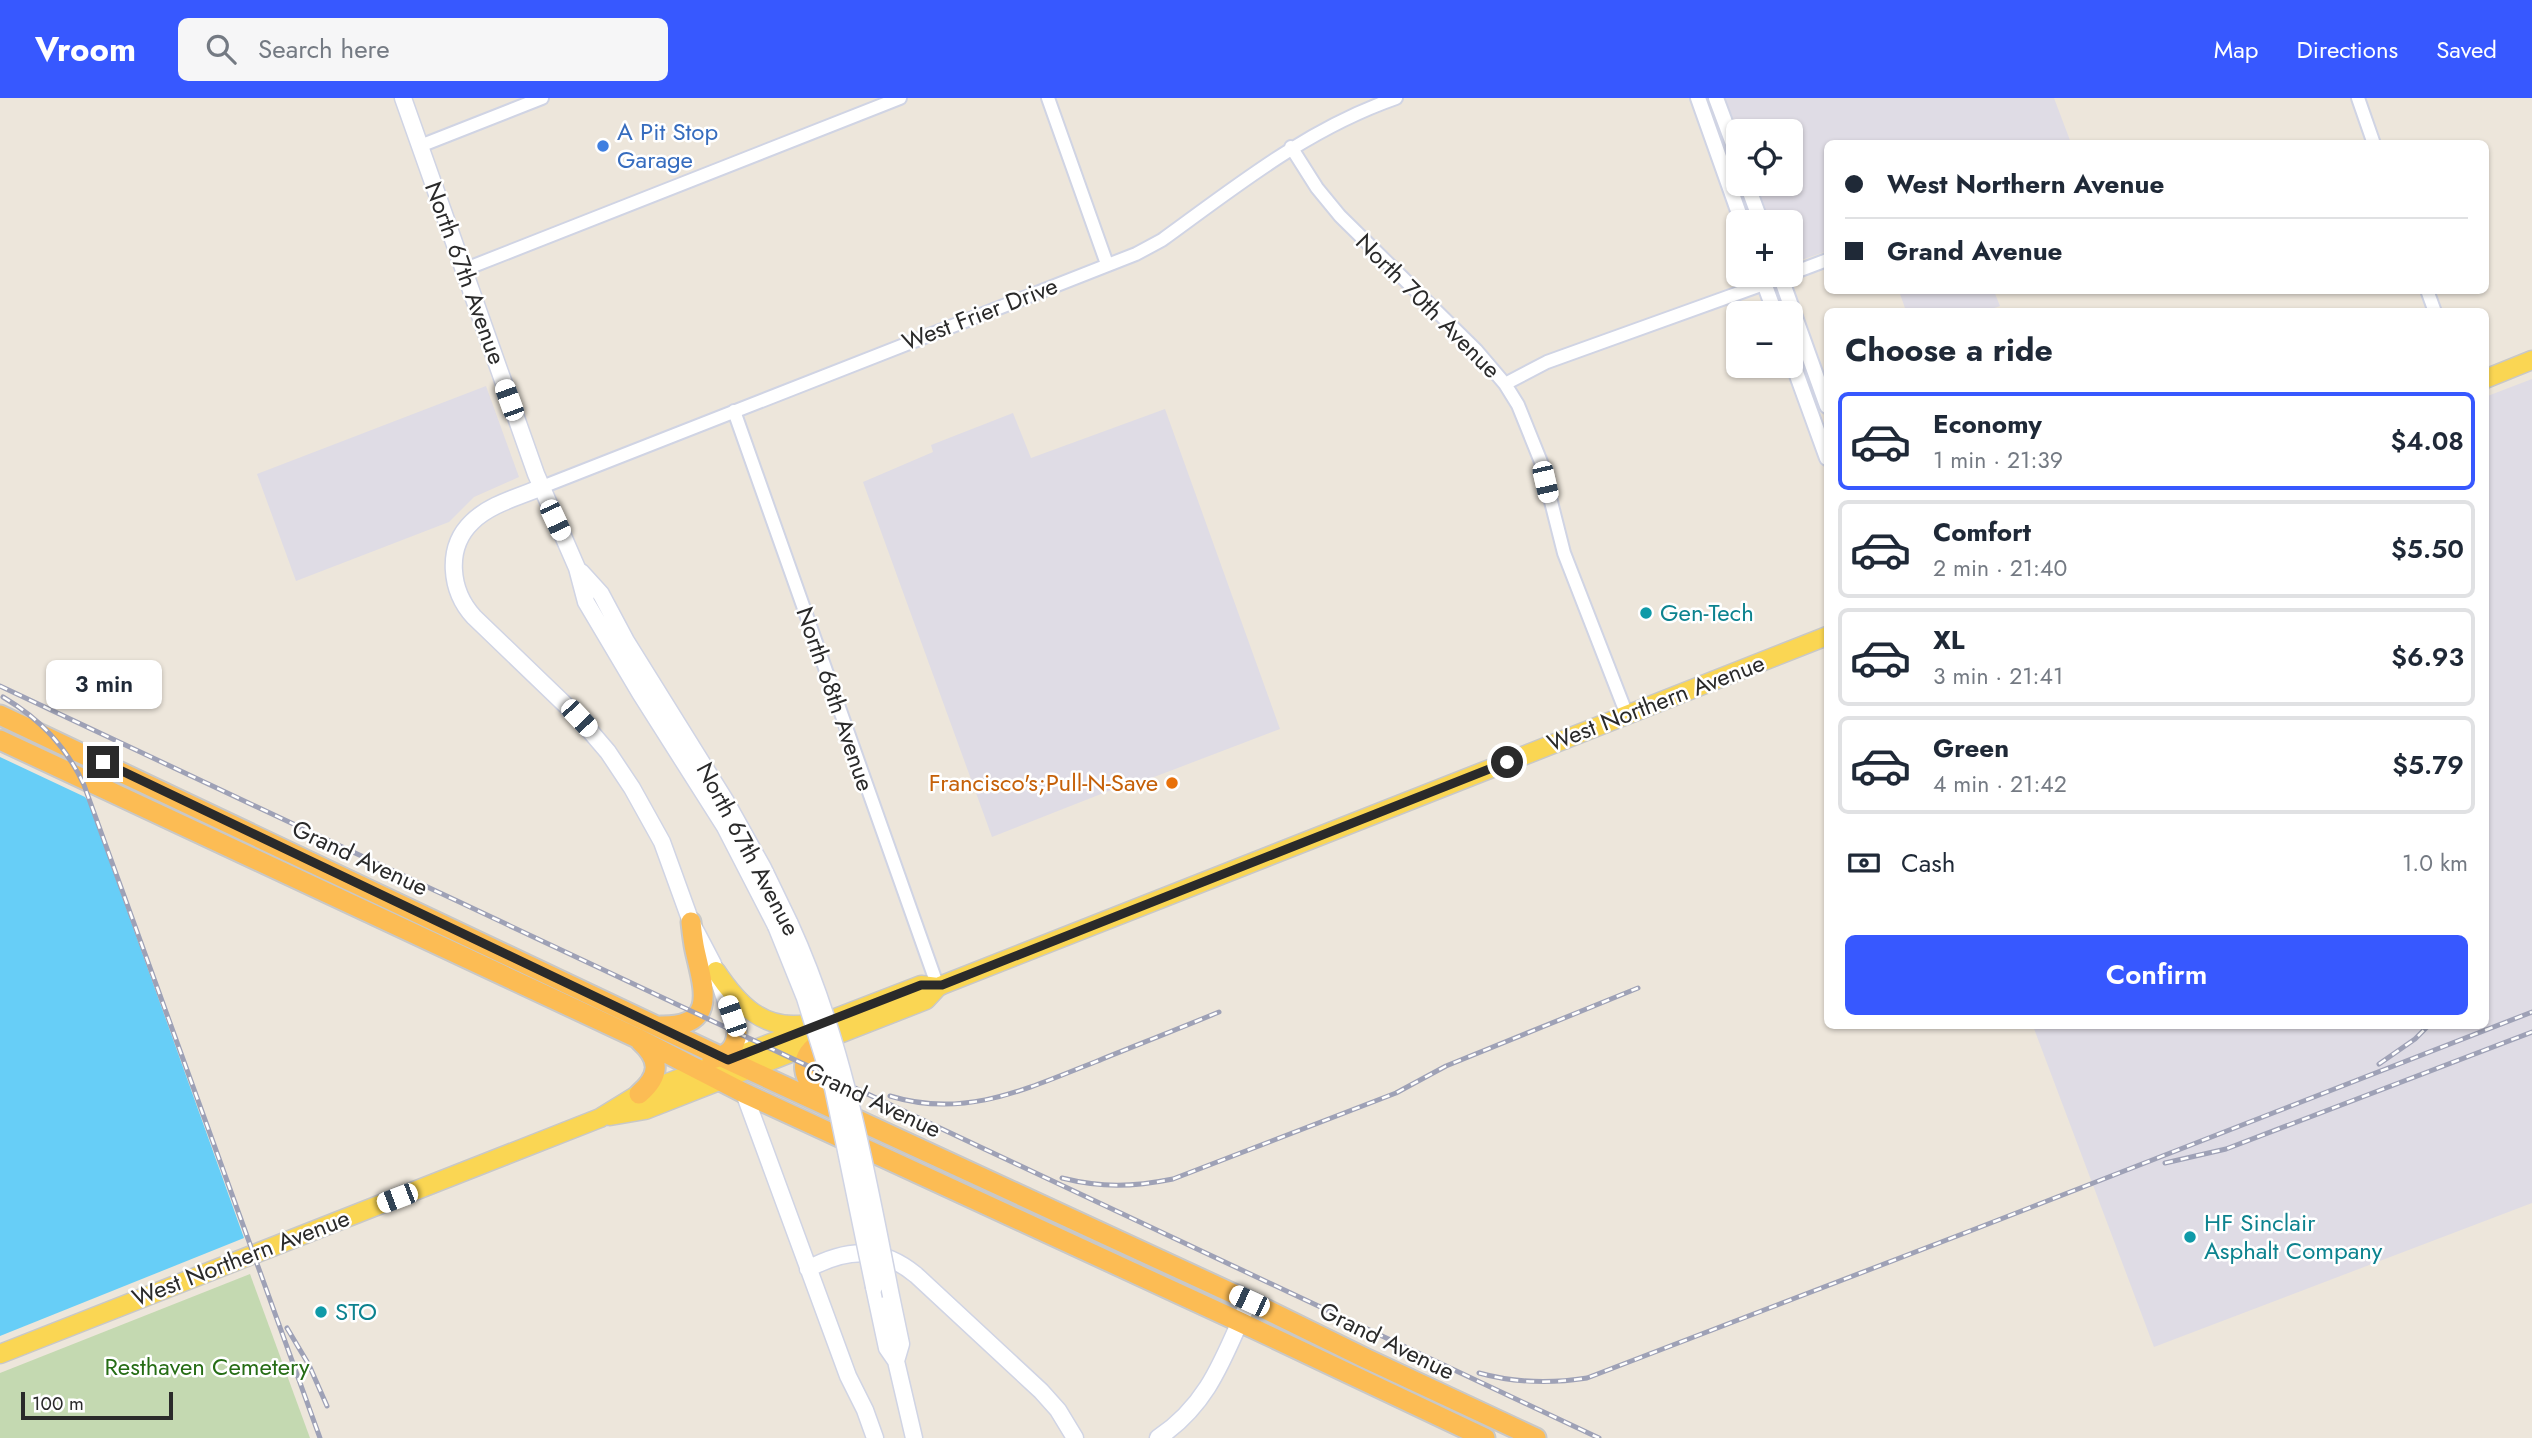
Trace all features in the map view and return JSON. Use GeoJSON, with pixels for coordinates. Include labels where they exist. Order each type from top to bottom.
{"type":"FeatureCollection","features":[{"type":"Feature","properties":{"kind":"highway","name":"Grand Avenue"},"geometry":{"type":"LineString","coordinates":[[0,715],[1249,1301],[1509,1432],[1536,1438]]}},
{"type":"Feature","properties":{"kind":"highway"},"geometry":{"type":"LineString","coordinates":[[44,760],[54,739]]}},
{"type":"Feature","properties":{"kind":"highway","name":"Grand Avenue"},"geometry":{"type":"LineString","coordinates":[[0,740],[636,1038],[744,1093],[1485,1438]]}},
{"type":"Feature","properties":{"kind":"highway"},"geometry":{"type":"LineString","coordinates":[[93,782],[103,762]]}},
{"type":"Feature","properties":{"kind":"highway"},"geometry":{"type":"LineString","coordinates":[[659,1026],[676,1026],[689,1022],[698,1014],[704,1002],[704,985],[691,922]]}},
{"type":"Feature","properties":{"kind":"highway"},"geometry":{"type":"LineString","coordinates":[[683,1061],[736,1060],[733,1049],[737,1033]]}},
{"type":"Feature","properties":{"kind":"highway"},"geometry":{"type":"LineString","coordinates":[[636,1038],[647,1048],[655,1066],[654,1081],[639,1094]]}},
{"type":"Feature","properties":{"kind":"highway"},"geometry":{"type":"LineString","coordinates":[[824,1040],[813,1047],[806,1058],[807,1078],[818,1094],[851,1116]]}},
{"type":"Feature","properties":{"kind":"main road","name":"North 67th Avenue"},"geometry":{"type":"LineString","coordinates":[[403,98],[542,487],[578,568],[586,601],[640,693],[725,827],[812,978],[841,1064],[857,1126],[901,1344],[896,1361]]}},
{"type":"Feature","properties":{"kind":"main road"},"geometry":{"type":"LineString","coordinates":[[2489,377],[2532,360]]}},
{"type":"Feature","properties":{"kind":"main road"},"geometry":{"type":"LineString","coordinates":[[542,487],[492,509],[466,530],[459,541],[454,562],[457,593],[474,617],[560,698],[615,762],[648,813],[662,842],[691,922],[709,952],[737,1033]]}},
{"type":"Feature","properties":{"kind":"main road","name":"West Northern Avenue"},"geometry":{"type":"LineString","coordinates":[[0,1354],[600,1118],[639,1094],[701,1070],[824,1040],[926,1000],[938,987],[1824,637]]}},
{"type":"Feature","properties":{"kind":"main road","name":"North 67th Avenue"},"geometry":{"type":"LineString","coordinates":[[783,925],[833,1088],[887,1348],[896,1361],[914,1438]]}},
{"type":"Feature","properties":{"kind":"main road"},"geometry":{"type":"LineString","coordinates":[[716,971],[740,1003],[769,1022],[790,1026],[840,1016]]}},
{"type":"Feature","properties":{"kind":"main road","name":"West Northern Avenue"},"geometry":{"type":"LineString","coordinates":[[600,1118],[645,1110],[720,1081],[736,1060],[752,1059],[764,1046],[921,985],[938,987]]}},
{"type":"Feature","properties":{"kind":"main road"},"geometry":{"type":"LineString","coordinates":[[736,1060],[744,1093],[808,1269],[848,1376],[875,1438]]}},
{"type":"Feature","properties":{"kind":"main road"},"geometry":{"type":"LineString","coordinates":[[808,1269],[835,1258],[867,1253],[893,1258],[906,1266],[1049,1399],[1074,1438]]}},
{"type":"Feature","properties":{"kind":"main road"},"geometry":{"type":"LineString","coordinates":[[1158,1438],[1189,1414],[1205,1393],[1227,1353],[1249,1301]]}},
{"type":"Feature","properties":{"kind":"street"},"geometry":{"type":"LineString","coordinates":[[420,146],[542,98]]}},
{"type":"Feature","properties":{"kind":"street"},"geometry":{"type":"LineString","coordinates":[[463,270],[900,98]]}},
{"type":"Feature","properties":{"kind":"street"},"geometry":{"type":"LineString","coordinates":[[1048,98],[1107,264]]}},
{"type":"Feature","properties":{"kind":"street","name":"West Frier Drive"},"geometry":{"type":"LineString","coordinates":[[542,487],[1136,254],[1162,240],[1291,147],[1338,121],[1396,98]]}},
{"type":"Feature","properties":{"kind":"street"},"geometry":{"type":"LineString","coordinates":[[1698,98],[1738,210]]}},
{"type":"Feature","properties":{"kind":"street"},"geometry":{"type":"LineString","coordinates":[[1716,98],[1726,124]]}},
{"type":"Feature","properties":{"kind":"street"},"geometry":{"type":"LineString","coordinates":[[2358,98],[2373,140]]}},
{"type":"Feature","properties":{"kind":"street"},"geometry":{"type":"LineString","coordinates":[[1712,138],[1726,133]]}},
{"type":"Feature","properties":{"kind":"street","name":"North 70th Avenue"},"geometry":{"type":"LineString","coordinates":[[1291,147],[1317,188],[1340,216],[1476,350],[1505,384],[1531,434],[1564,553],[1627,715]]}},
{"type":"Feature","properties":{"kind":"street"},"geometry":{"type":"LineString","coordinates":[[1803,269],[1824,261]]}},
{"type":"Feature","properties":{"kind":"street"},"geometry":{"type":"LineString","coordinates":[[1505,384],[1547,362],[1742,287]]}},
{"type":"Feature","properties":{"kind":"street"},"geometry":{"type":"LineString","coordinates":[[1789,287],[1824,397]]}},
{"type":"Feature","properties":{"kind":"street"},"geometry":{"type":"LineString","coordinates":[[1798,378],[1824,450]]}},
{"type":"Feature","properties":{"kind":"street","name":"North 68th Avenue"},"geometry":{"type":"LineString","coordinates":[[734,411],[938,987]]}},
{"type":"Feature","properties":{"kind":"shaded area"},"geometry":{"type":"Polygon","coordinates":[[[1723,98],[2054,98],[2070,140],[1824,140],[1824,252],[1803,259],[1803,210],[1763,210],[1758,196],[1803,196],[1803,119],[1731,119],[1723,98]]]}},
{"type":"Feature","properties":{"kind":"shaded area"},"geometry":{"type":"Polygon","coordinates":[[[1900,294],[1995,294],[2000,306],[1994,308],[1905,308],[1900,294]]]}},
{"type":"Feature","properties":{"kind":"shaded area"},"geometry":{"type":"Polygon","coordinates":[[[2532,379],[2532,1203],[2154,1347],[2034,1029],[2489,1029],[2489,395],[2532,379]]]}},
{"type":"Feature","properties":{"kind":"shaded area"},"geometry":{"type":"Polygon","coordinates":[[[486,386],[519,477],[474,497],[449,522],[296,581],[257,474],[486,386]]]}},
{"type":"Feature","properties":{"kind":"shaded area"},"geometry":{"type":"Polygon","coordinates":[[[1165,409],[1280,729],[1141,782],[1139,779],[992,837],[863,482],[933,452],[931,445],[1013,413],[1031,458],[1165,409]]]}},
{"type":"Feature","properties":{"kind":"green space","name":"Resthaven Cemetery"},"geometry":{"type":"Polygon","coordinates":[[[250,1274],[310,1438],[0,1438],[0,1373],[250,1274]]]}},
{"type":"Feature","properties":{"kind":"water"},"geometry":{"type":"Polygon","coordinates":[[[0,757],[85,797],[88,801],[244,1238],[0,1336],[0,757]]]}},
{"type":"Feature","properties":{"kind":"railway"},"geometry":{"type":"LineString","coordinates":[[0,686],[1599,1438]]}},
{"type":"Feature","properties":{"kind":"railway"},"geometry":{"type":"LineString","coordinates":[[3,697],[51,735],[69,758],[84,785],[320,1438]]}},
{"type":"Feature","properties":{"kind":"railway"},"geometry":{"type":"LineString","coordinates":[[1062,1178],[1091,1184],[1118,1185],[1173,1179],[1396,1093],[1446,1066],[1638,988]]}},
{"type":"Feature","properties":{"kind":"railway"},"geometry":{"type":"LineString","coordinates":[[890,1096],[944,1104],[995,1098],[1044,1082],[1219,1012]]}},
{"type":"Feature","properties":{"kind":"railway"},"geometry":{"type":"LineString","coordinates":[[2489,1029],[2532,1012]]}},
{"type":"Feature","properties":{"kind":"railway"},"geometry":{"type":"LineString","coordinates":[[2379,1064],[2425,1029]]}},
{"type":"Feature","properties":{"kind":"railway"},"geometry":{"type":"LineString","coordinates":[[1479,1373],[1532,1382],[1587,1378],[2488,1029]]}},
{"type":"Feature","properties":{"kind":"railway"},"geometry":{"type":"LineString","coordinates":[[2165,1163],[2226,1149],[2532,1032]]}},
{"type":"Feature","properties":{"kind":"railway"},"geometry":{"type":"LineString","coordinates":[[287,1328],[309,1365],[327,1406]]}},
{"type":"Feature","properties":{"kind":"place","name":"A Pit Stop Garage"},"geometry":{"type":"Point","coordinates":[603,146]}},
{"type":"Feature","properties":{"kind":"place","name":"Gen-Tech"},"geometry":{"type":"Point","coordinates":[1646,613]}},
{"type":"Feature","properties":{"kind":"place","name":"Francisco's;Pull-N-Save"},"geometry":{"type":"Point","coordinates":[1172,783]}},
{"type":"Feature","properties":{"kind":"place","name":"HF Sinclair Asphalt Company"},"geometry":{"type":"Point","coordinates":[2190,1237]}},
{"type":"Feature","properties":{"kind":"place","name":"STO"},"geometry":{"type":"Point","coordinates":[321,1312]}},
{"type":"Feature","properties":{"kind":"route"},"geometry":{"type":"LineString","coordinates":[[103,762],[728,1060],[921,985],[938,987],[1507,762]]}}]}
